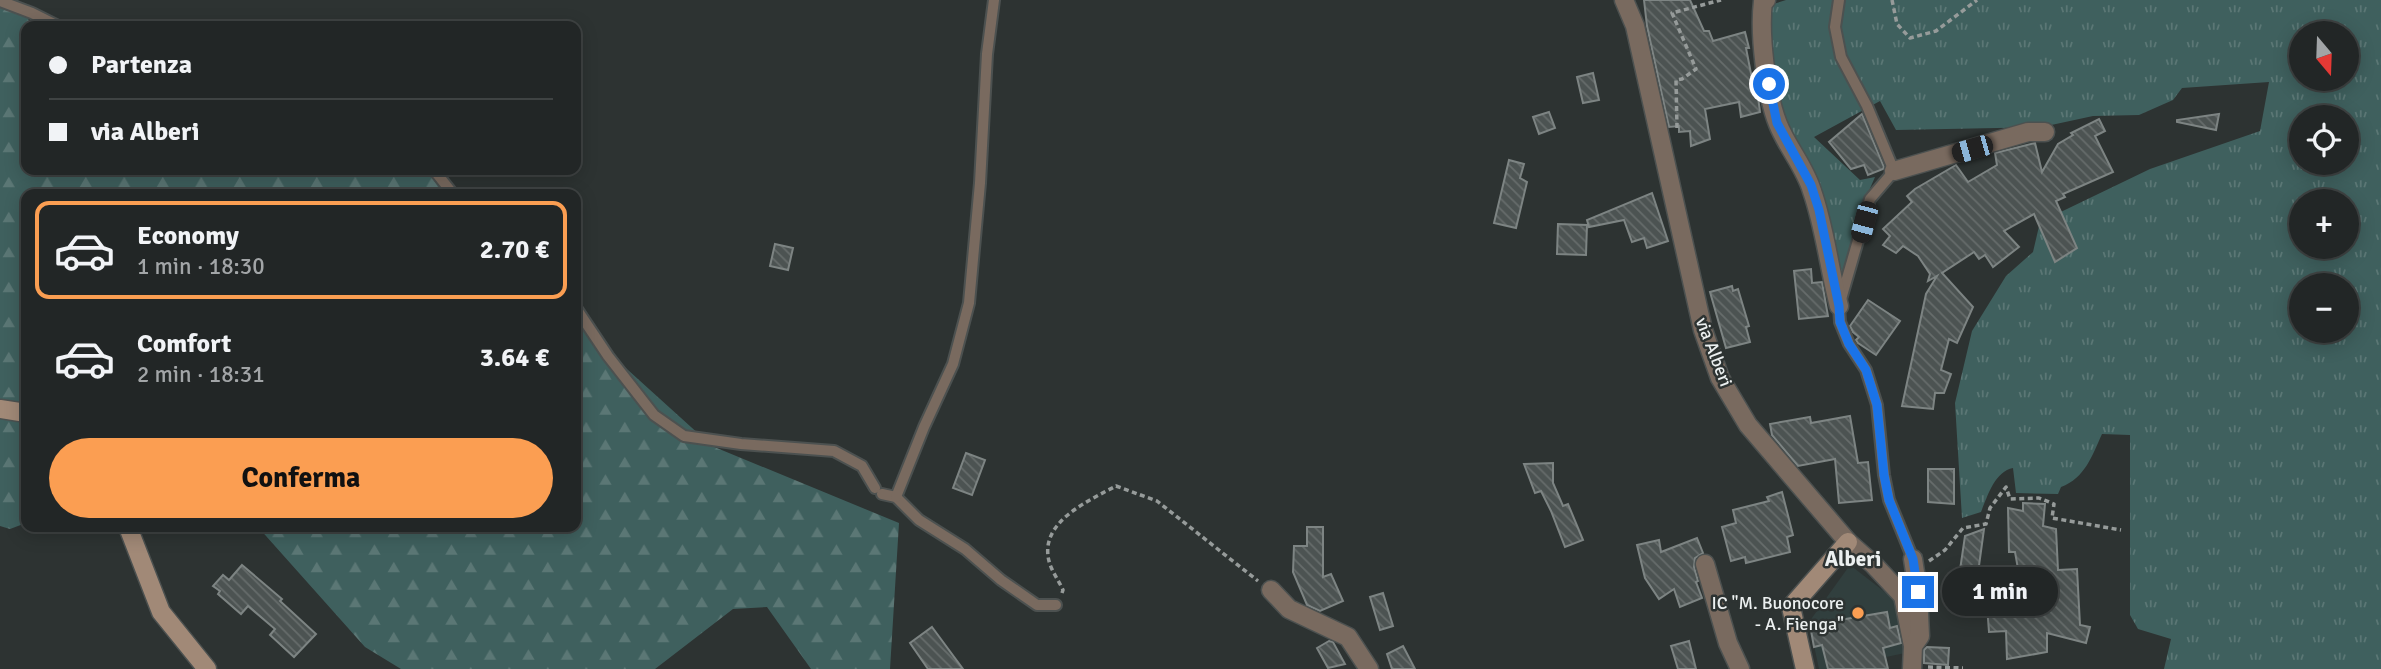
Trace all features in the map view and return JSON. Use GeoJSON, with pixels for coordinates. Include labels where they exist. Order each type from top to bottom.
{"type":"FeatureCollection","features":[{"type":"Feature","properties":{"kind":"street","name":"via Alberi"},"geometry":{"type":"LineString","coordinates":[[1624,0],[1635,26],[1703,331],[1720,378],[1748,425],[1848,542],[1903,596],[1913,646],[1912,668]]}},
{"type":"Feature","properties":{"kind":"street"},"geometry":{"type":"LineString","coordinates":[[1766,0],[1763,2],[1761,15],[1764,64],[1777,123],[1811,185],[1819,210],[1839,306]]}},
{"type":"Feature","properties":{"kind":"street"},"geometry":{"type":"LineString","coordinates":[[1894,172],[2028,132],[2045,132]]}},
{"type":"Feature","properties":{"kind":"street"},"geometry":{"type":"LineString","coordinates":[[0,409],[21,412]]}},
{"type":"Feature","properties":{"kind":"street"},"geometry":{"type":"LineString","coordinates":[[130,532],[161,612],[207,669]]}},
{"type":"Feature","properties":{"kind":"street"},"geometry":{"type":"LineString","coordinates":[[1805,669],[1791,607],[1848,542]]}},
{"type":"Feature","properties":{"kind":"street"},"geometry":{"type":"LineString","coordinates":[[1705,564],[1728,643],[1740,669]]}},
{"type":"Feature","properties":{"kind":"street","name":"via Alberi"},"geometry":{"type":"LineString","coordinates":[[1913,646],[1920,636],[1914,564]]}},
{"type":"Feature","properties":{"kind":"street"},"geometry":{"type":"LineString","coordinates":[[1271,590],[1289,609],[1348,637],[1368,669]]}},
{"type":"Feature","properties":{"kind":"lane"},"geometry":{"type":"LineString","coordinates":[[896,497],[923,427],[953,364],[969,303],[994,0]]}},
{"type":"Feature","properties":{"kind":"lane"},"geometry":{"type":"LineString","coordinates":[[1839,0],[1835,27],[1841,57],[1867,106],[1894,172]]}},
{"type":"Feature","properties":{"kind":"lane"},"geometry":{"type":"LineString","coordinates":[[0,1],[48,21]]}},
{"type":"Feature","properties":{"kind":"lane","name":"via Alberi"},"geometry":{"type":"LineString","coordinates":[[1894,172],[1870,199],[1839,306],[1840,322],[1849,344],[1866,370],[1877,405],[1889,500],[1914,564]]}},
{"type":"Feature","properties":{"kind":"lane"},"geometry":{"type":"LineString","coordinates":[[438,175],[449,189]]}},
{"type":"Feature","properties":{"kind":"lane"},"geometry":{"type":"LineString","coordinates":[[581,316],[608,356],[654,415],[684,436],[741,444],[834,451],[862,466],[879,491],[896,497],[919,520],[965,549],[1001,580],[1037,605],[1056,606]]}},
{"type":"Feature","properties":{"kind":"path"},"geometry":{"type":"LineString","coordinates":[[1677,130],[1676,80],[1696,69],[1672,13],[1721,0]]}},
{"type":"Feature","properties":{"kind":"path"},"geometry":{"type":"LineString","coordinates":[[1892,0],[1897,24],[1910,38],[1936,31],[1977,0]]}},
{"type":"Feature","properties":{"kind":"path"},"geometry":{"type":"LineString","coordinates":[[1056,606],[1063,590],[1048,560],[1049,535],[1062,520],[1091,499],[1116,486],[1157,501],[1271,590]]}},
{"type":"Feature","properties":{"kind":"path"},"geometry":{"type":"LineString","coordinates":[[1914,564],[1945,551],[1963,528],[1986,524],[1990,508],[2006,486],[2010,499],[2039,498],[2054,504],[2052,518],[2121,530]]}},
{"type":"Feature","properties":{"kind":"path"},"geometry":{"type":"LineString","coordinates":[[1912,668],[1963,668]]}},
{"type":"Feature","properties":{"kind":"shaded area","name":"IC \"M. Buonocore - A. Fienga\""},"geometry":{"type":"Polygon","coordinates":[[[1850,565],[1899,603],[1910,652],[1819,669],[1809,622],[1850,565]]]}},
{"type":"Feature","properties":{"kind":"green space"},"geometry":{"type":"Polygon","coordinates":[[[0,0],[18,0],[29,21],[21,21],[21,175],[443,175],[452,189],[21,189],[21,525],[10,529],[0,526],[0,0]]]}},
{"type":"Feature","properties":{"kind":"green space"},"geometry":{"type":"Polygon","coordinates":[[[1786,0],[2381,0],[2381,669],[2164,669],[2171,639],[2138,629],[2130,615],[2130,435],[2102,434],[2082,472],[2061,487],[2058,494],[2016,493],[2013,468],[2007,470],[1992,486],[1981,512],[1962,518],[1955,403],[1972,331],[2006,276],[2033,252],[2040,222],[2150,169],[2260,131],[2269,82],[2182,88],[2173,100],[2139,115],[2093,116],[2042,127],[1896,130],[1880,101],[1814,137],[1860,180],[1875,177],[1865,200],[1840,289],[1782,122],[1774,84],[1767,6],[1786,0]]]}},
{"type":"Feature","properties":{"kind":"green space"},"geometry":{"type":"Polygon","coordinates":[[[581,328],[712,446],[899,523],[890,669],[811,669],[767,607],[733,609],[655,669],[401,669],[365,647],[262,532],[581,532],[581,328]]]}},
{"type":"Feature","properties":{"kind":"building"},"geometry":{"type":"Polygon","coordinates":[[[1644,0],[1690,0],[1704,31],[1709,31],[1713,41],[1745,32],[1760,112],[1741,117],[1739,102],[1705,109],[1710,139],[1691,146],[1690,131],[1679,132],[1679,126],[1669,127],[1644,0]]]}},
{"type":"Feature","properties":{"kind":"building"},"geometry":{"type":"Polygon","coordinates":[[[1593,73],[1599,100],[1583,103],[1577,77],[1593,73]]]}},
{"type":"Feature","properties":{"kind":"building"},"geometry":{"type":"Polygon","coordinates":[[[1549,112],[1555,128],[1539,134],[1533,117],[1549,112]]]}},
{"type":"Feature","properties":{"kind":"building"},"geometry":{"type":"Polygon","coordinates":[[[1862,114],[1884,167],[1868,175],[1864,165],[1851,169],[1829,142],[1862,114]]]}},
{"type":"Feature","properties":{"kind":"building"},"geometry":{"type":"Polygon","coordinates":[[[2219,114],[2216,130],[2177,122],[2177,120],[2219,114]]]}},
{"type":"Feature","properties":{"kind":"building"},"geometry":{"type":"Polygon","coordinates":[[[2099,119],[2105,131],[2095,136],[2113,172],[2063,194],[2065,197],[2056,201],[2077,248],[2055,262],[2034,214],[2004,231],[2019,247],[1993,267],[1985,255],[1979,259],[1974,252],[1942,273],[1973,307],[1957,343],[1949,339],[1941,370],[1951,374],[1944,393],[1935,393],[1933,409],[1902,406],[1926,294],[1937,276],[1928,281],[1930,274],[1918,256],[1903,246],[1896,253],[1883,245],[1890,236],[1883,229],[1912,202],[1907,196],[1956,165],[1968,182],[1997,165],[1995,153],[2035,143],[2042,172],[2058,144],[2073,135],[2071,133],[2099,119]]]}},
{"type":"Feature","properties":{"kind":"building"},"geometry":{"type":"Polygon","coordinates":[[[1509,160],[1524,164],[1520,178],[1527,182],[1516,228],[1494,223],[1509,160]]]}},
{"type":"Feature","properties":{"kind":"building"},"geometry":{"type":"Polygon","coordinates":[[[1652,193],[1668,241],[1647,248],[1644,238],[1632,242],[1624,220],[1589,227],[1587,220],[1652,193]]]}},
{"type":"Feature","properties":{"kind":"building"},"geometry":{"type":"Polygon","coordinates":[[[1558,224],[1587,225],[1586,255],[1557,254],[1558,224]]]}},
{"type":"Feature","properties":{"kind":"building"},"geometry":{"type":"Polygon","coordinates":[[[775,244],[793,248],[788,270],[770,266],[775,244]]]}},
{"type":"Feature","properties":{"kind":"building"},"geometry":{"type":"Polygon","coordinates":[[[1811,269],[1812,283],[1822,282],[1828,316],[1799,319],[1794,271],[1811,269]]]}},
{"type":"Feature","properties":{"kind":"building"},"geometry":{"type":"Polygon","coordinates":[[[1732,286],[1733,291],[1738,289],[1749,326],[1746,327],[1750,342],[1726,348],[1710,292],[1732,286]]]}},
{"type":"Feature","properties":{"kind":"building"},"geometry":{"type":"Polygon","coordinates":[[[1868,300],[1900,321],[1876,355],[1858,343],[1856,340],[1859,337],[1850,326],[1868,300]]]}},
{"type":"Feature","properties":{"kind":"building"},"geometry":{"type":"Polygon","coordinates":[[[1850,416],[1858,463],[1868,462],[1872,500],[1839,503],[1835,459],[1798,466],[1772,435],[1770,424],[1810,417],[1811,423],[1850,416]]]}},
{"type":"Feature","properties":{"kind":"building"},"geometry":{"type":"Polygon","coordinates":[[[966,453],[985,460],[972,495],[953,488],[966,453]]]}},
{"type":"Feature","properties":{"kind":"building"},"geometry":{"type":"Polygon","coordinates":[[[1553,463],[1553,483],[1563,506],[1568,504],[1583,540],[1565,547],[1551,511],[1541,491],[1535,493],[1524,464],[1553,463]]]}},
{"type":"Feature","properties":{"kind":"building"},"geometry":{"type":"Polygon","coordinates":[[[1928,469],[1954,469],[1954,504],[1928,502],[1928,469]]]}},
{"type":"Feature","properties":{"kind":"building"},"geometry":{"type":"Polygon","coordinates":[[[1782,492],[1793,535],[1787,537],[1790,552],[1746,563],[1745,557],[1731,561],[1722,527],[1736,523],[1733,510],[1769,501],[1767,497],[1782,492]]]}},
{"type":"Feature","properties":{"kind":"building"},"geometry":{"type":"Polygon","coordinates":[[[2023,503],[2045,504],[2043,526],[2056,529],[2058,570],[2077,569],[2080,625],[2090,627],[2086,643],[2047,633],[2047,652],[2007,659],[2006,631],[1989,632],[1987,606],[2007,605],[2006,594],[2022,591],[2015,552],[2009,552],[2008,508],[2023,511],[2023,503]]]}},
{"type":"Feature","properties":{"kind":"building"},"geometry":{"type":"Polygon","coordinates":[[[1307,527],[1323,527],[1323,577],[1331,574],[1343,601],[1320,611],[1307,605],[1293,572],[1294,546],[1307,546],[1307,527]]]}},
{"type":"Feature","properties":{"kind":"building"},"geometry":{"type":"Polygon","coordinates":[[[1984,529],[1978,573],[1960,570],[1965,536],[1984,529]]]}},
{"type":"Feature","properties":{"kind":"building"},"geometry":{"type":"Polygon","coordinates":[[[1697,538],[1703,553],[1695,558],[1694,567],[1702,598],[1680,607],[1674,589],[1659,599],[1645,578],[1637,545],[1659,540],[1661,552],[1697,538]]]}},
{"type":"Feature","properties":{"kind":"building"},"geometry":{"type":"Polygon","coordinates":[[[242,565],[282,599],[280,601],[316,634],[294,657],[270,635],[275,629],[248,606],[241,614],[218,594],[220,591],[213,586],[223,575],[229,580],[242,565]]]}},
{"type":"Feature","properties":{"kind":"building"},"geometry":{"type":"Polygon","coordinates":[[[1383,593],[1393,626],[1380,630],[1370,597],[1383,593]]]}},
{"type":"Feature","properties":{"kind":"building"},"geometry":{"type":"Polygon","coordinates":[[[1887,612],[1890,628],[1897,626],[1901,643],[1883,648],[1888,669],[1828,669],[1822,645],[1814,647],[1810,625],[1887,612]]]}},
{"type":"Feature","properties":{"kind":"building"},"geometry":{"type":"Polygon","coordinates":[[[932,627],[963,669],[928,669],[910,643],[932,627]]]}},
{"type":"Feature","properties":{"kind":"building"},"geometry":{"type":"Polygon","coordinates":[[[1329,641],[1333,642],[1345,664],[1328,668],[1317,648],[1329,641]]]}},
{"type":"Feature","properties":{"kind":"building"},"geometry":{"type":"Polygon","coordinates":[[[1689,641],[1696,669],[1678,669],[1671,646],[1689,641]]]}},
{"type":"Feature","properties":{"kind":"building"},"geometry":{"type":"Polygon","coordinates":[[[1403,646],[1415,669],[1392,669],[1387,654],[1403,646]]]}},
{"type":"Feature","properties":{"kind":"building"},"geometry":{"type":"Polygon","coordinates":[[[1927,647],[1949,648],[1948,665],[1924,663],[1924,650],[1927,647]]]}},
{"type":"Feature","properties":{"kind":"place","name":"IC \"M. Buonocore - A. Fienga\""},"geometry":{"type":"Point","coordinates":[1858,613]}},
{"type":"Feature","properties":{"kind":"district","name":"Alberi"},"geometry":{"type":"Point","coordinates":[1853,559]}},
{"type":"Feature","properties":{"kind":"route"},"geometry":{"type":"LineString","coordinates":[[1769,84],[1777,123],[1811,185],[1819,210],[1840,322],[1849,344],[1866,370],[1877,405],[1889,500],[1913,559],[1918,592]]}}]}
